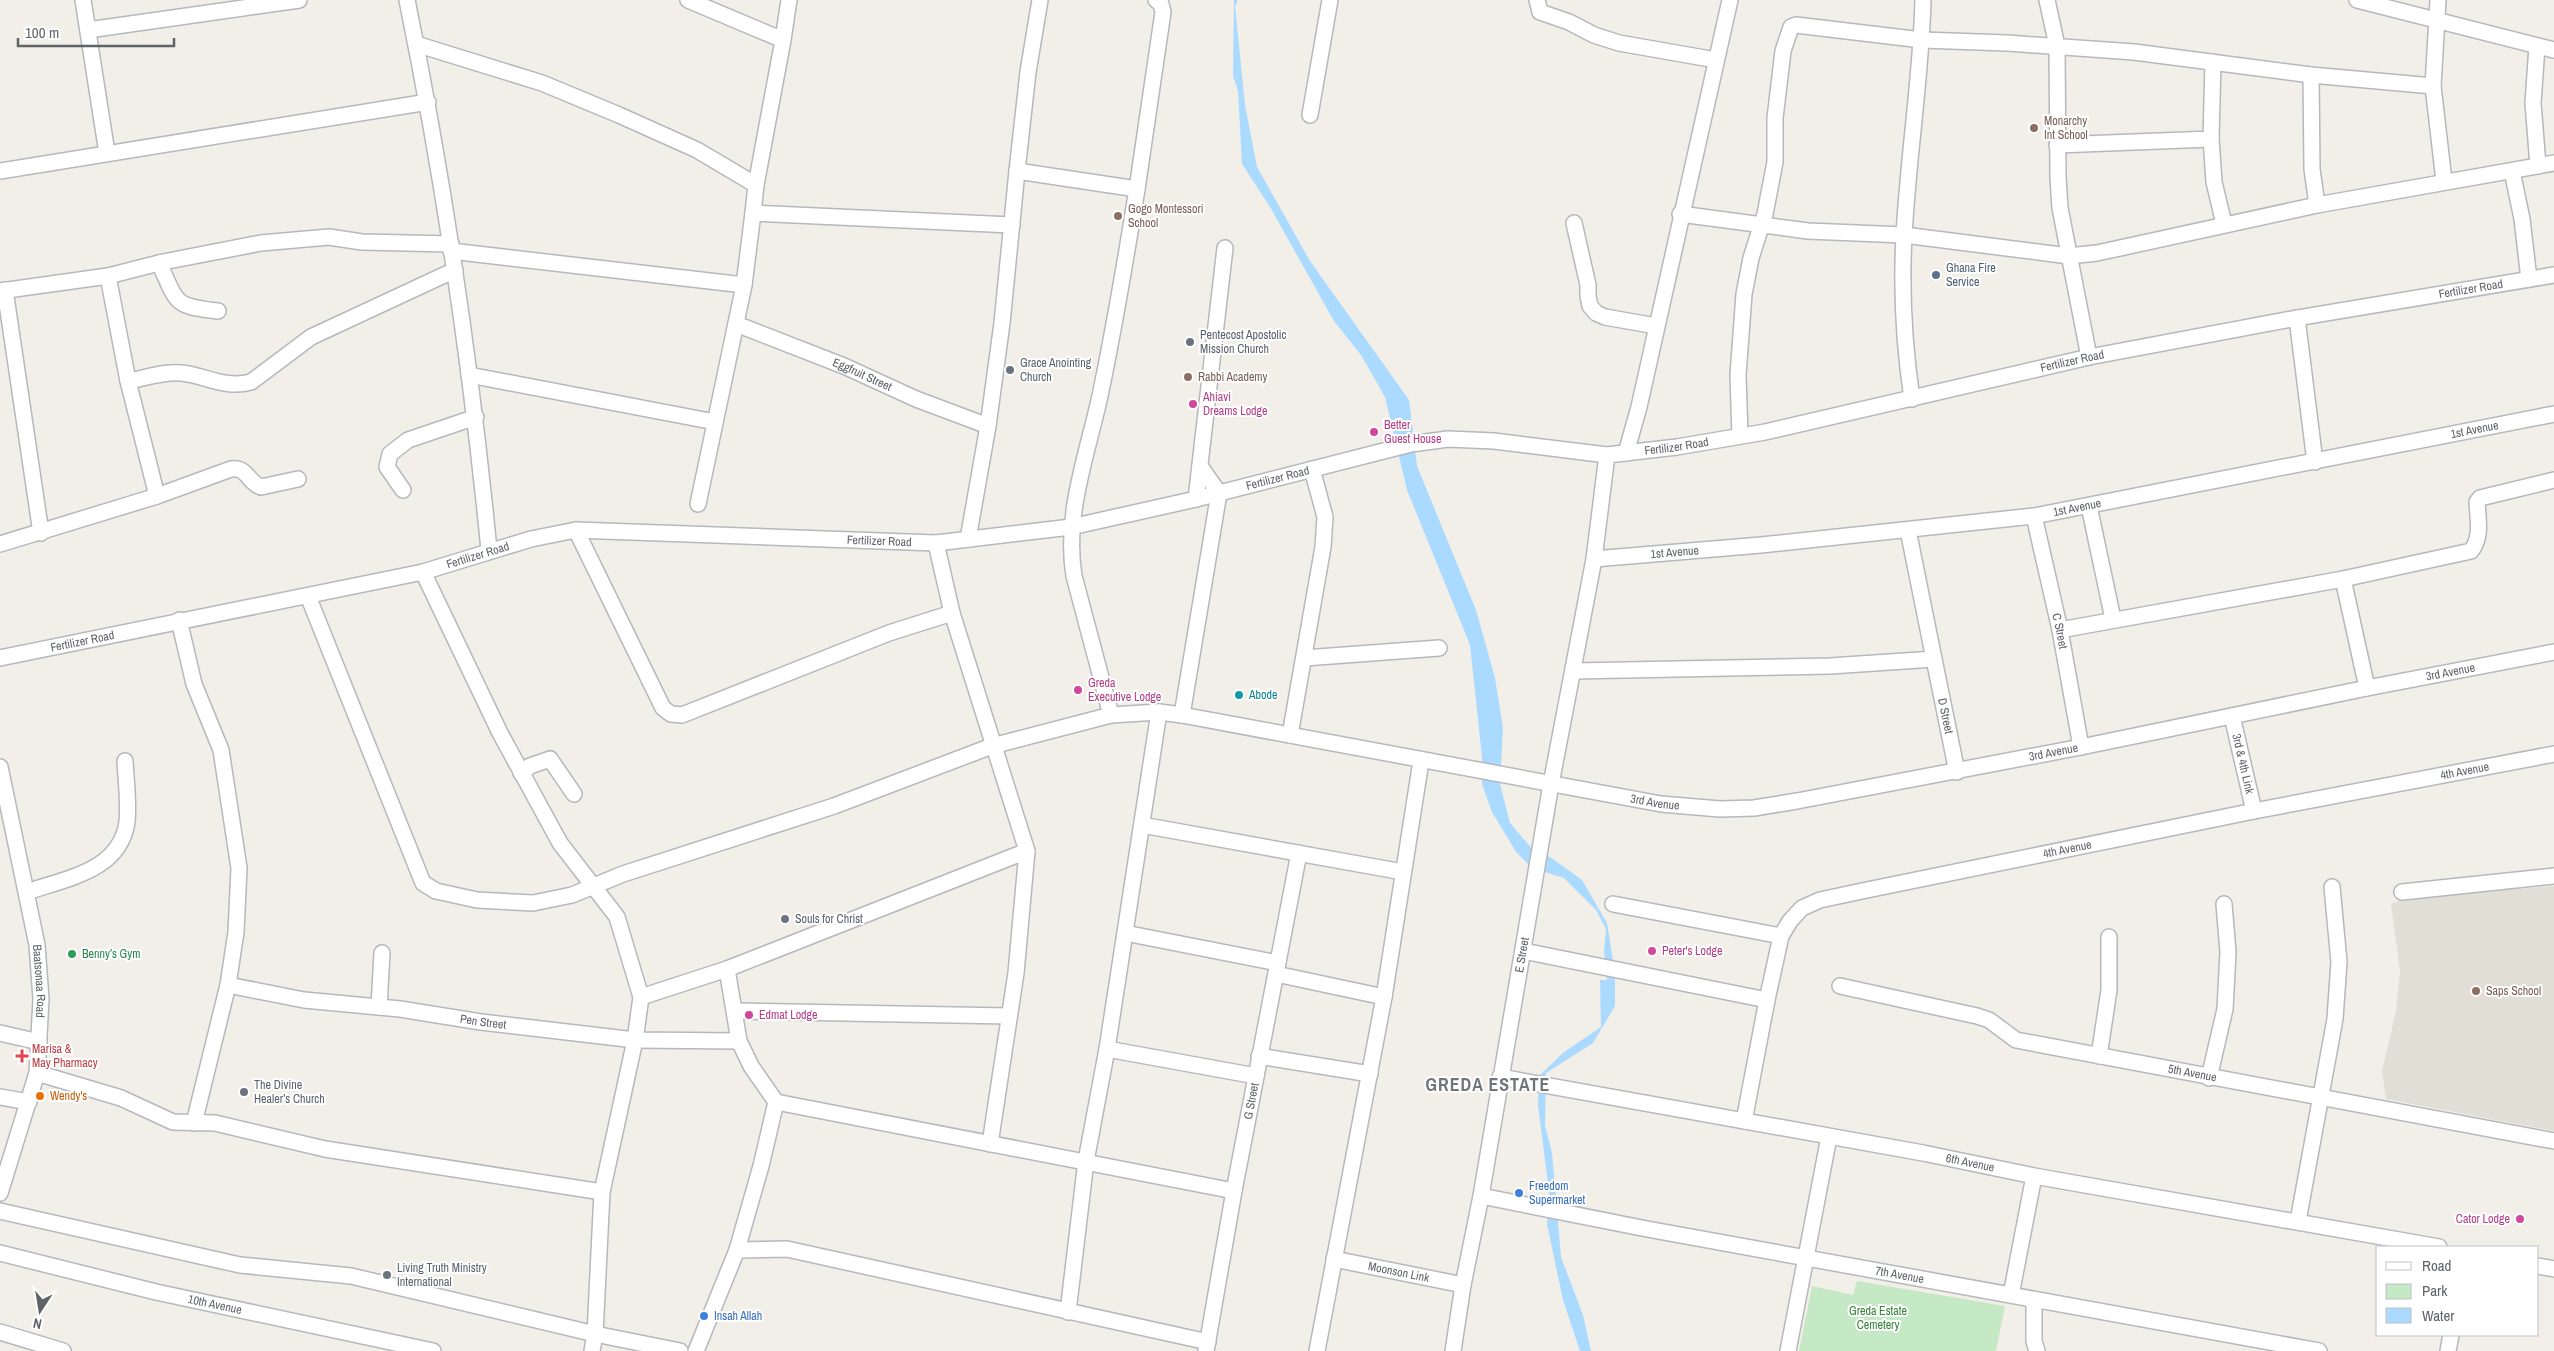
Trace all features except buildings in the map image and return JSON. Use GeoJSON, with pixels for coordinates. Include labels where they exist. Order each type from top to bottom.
{"type":"FeatureCollection","features":[{"type":"Feature","properties":{"kind":"street"},"geometry":{"type":"LineString","coordinates":[[83,0],[107,153]]}},
{"type":"Feature","properties":{"kind":"street"},"geometry":{"type":"LineString","coordinates":[[88,30],[299,0]]}},
{"type":"Feature","properties":{"kind":"street"},"geometry":{"type":"LineString","coordinates":[[407,0],[428,102],[456,270],[476,417],[490,550]]}},
{"type":"Feature","properties":{"kind":"street"},"geometry":{"type":"LineString","coordinates":[[688,0],[783,40]]}},
{"type":"Feature","properties":{"kind":"street"},"geometry":{"type":"LineString","coordinates":[[698,504],[744,285],[756,186],[789,0]]}},
{"type":"Feature","properties":{"kind":"street"},"geometry":{"type":"LineString","coordinates":[[968,539],[988,426],[1002,323],[1028,72],[1040,0]]}},
{"type":"Feature","properties":{"kind":"street"},"geometry":{"type":"LineString","coordinates":[[1310,115],[1330,0]]}},
{"type":"Feature","properties":{"kind":"street"},"geometry":{"type":"LineString","coordinates":[[1537,0],[1540,12],[1569,22],[1594,35],[1619,43],[1716,60]]}},
{"type":"Feature","properties":{"kind":"street"},"geometry":{"type":"LineString","coordinates":[[1626,453],[1730,0]]}},
{"type":"Feature","properties":{"kind":"street"},"geometry":{"type":"LineString","coordinates":[[1912,400],[1905,350],[1904,235],[1922,40],[1923,0]]}},
{"type":"Feature","properties":{"kind":"street"},"geometry":{"type":"LineString","coordinates":[[2047,0],[2057,46],[2057,145],[2060,208],[2089,357]]}},
{"type":"Feature","properties":{"kind":"street"},"geometry":{"type":"LineString","coordinates":[[2358,0],[2554,50]]}},
{"type":"Feature","properties":{"kind":"street"},"geometry":{"type":"LineString","coordinates":[[2438,0],[2434,86],[2444,181]]}},
{"type":"Feature","properties":{"kind":"street"},"geometry":{"type":"LineString","coordinates":[[1111,715],[1074,576],[1071,554],[1071,527],[1100,394],[1137,189],[1163,12],[1160,1]]}},
{"type":"Feature","properties":{"kind":"street"},"geometry":{"type":"LineString","coordinates":[[1740,436],[1738,375],[1744,294],[1751,258],[1763,224],[1776,162],[1775,118],[1783,51],[1789,29],[1796,25],[1922,40],[2057,46],[2434,86]]}},
{"type":"Feature","properties":{"kind":"street"},"geometry":{"type":"LineString","coordinates":[[416,44],[542,83],[619,115],[697,150],[756,186]]}},
{"type":"Feature","properties":{"kind":"street"},"geometry":{"type":"LineString","coordinates":[[2537,46],[2532,103],[2538,166]]}},
{"type":"Feature","properties":{"kind":"street"},"geometry":{"type":"LineString","coordinates":[[2213,62],[2211,139],[2214,182],[2224,224]]}},
{"type":"Feature","properties":{"kind":"street"},"geometry":{"type":"LineString","coordinates":[[2311,74],[2312,169],[2317,205]]}},
{"type":"Feature","properties":{"kind":"street"},"geometry":{"type":"LineString","coordinates":[[0,171],[428,102]]}},
{"type":"Feature","properties":{"kind":"street"},"geometry":{"type":"LineString","coordinates":[[2057,145],[2211,139]]}},
{"type":"Feature","properties":{"kind":"street"},"geometry":{"type":"LineString","coordinates":[[1680,214],[1808,231],[1904,235],[2069,256],[2097,253],[2317,205],[2554,163]]}},
{"type":"Feature","properties":{"kind":"street"},"geometry":{"type":"LineString","coordinates":[[1017,171],[1137,189]]}},
{"type":"Feature","properties":{"kind":"street"},"geometry":{"type":"LineString","coordinates":[[2512,171],[2522,219],[2529,279]]}},
{"type":"Feature","properties":{"kind":"street"},"geometry":{"type":"LineString","coordinates":[[753,213],[1012,225]]}},
{"type":"Feature","properties":{"kind":"street"},"geometry":{"type":"LineString","coordinates":[[1574,223],[1588,285],[1588,296],[1593,310],[1605,317],[1656,326]]}},
{"type":"Feature","properties":{"kind":"street"},"geometry":{"type":"LineString","coordinates":[[41,532],[2,291],[108,276],[159,263],[261,243],[329,238],[362,242],[451,247],[744,285]]}},
{"type":"Feature","properties":{"kind":"street"},"geometry":{"type":"LineString","coordinates":[[1196,499],[1225,248]]}},
{"type":"Feature","properties":{"kind":"street"},"geometry":{"type":"LineString","coordinates":[[159,263],[178,301],[188,308],[218,311]]}},
{"type":"Feature","properties":{"kind":"street"},"geometry":{"type":"LineString","coordinates":[[128,381],[173,373],[184,374],[224,385],[251,382],[310,337],[456,270]]}},
{"type":"Feature","properties":{"kind":"street","name":"Fertilizer Road"},"geometry":{"type":"LineString","coordinates":[[0,658],[179,620],[423,572],[531,538],[576,530],[936,543],[1071,527],[1196,499],[1411,444],[1448,439],[1494,441],[1606,455],[1626,453],[1740,436],[1912,400],[2034,368],[2089,357],[2297,318],[2554,275]]}},
{"type":"Feature","properties":{"kind":"street"},"geometry":{"type":"LineString","coordinates":[[108,276],[128,381],[157,496]]}},
{"type":"Feature","properties":{"kind":"street"},"geometry":{"type":"LineString","coordinates":[[2297,318],[2315,462]]}},
{"type":"Feature","properties":{"kind":"street","name":"Eggfruit Street"},"geometry":{"type":"LineString","coordinates":[[736,324],[844,366],[916,399],[988,426]]}},
{"type":"Feature","properties":{"kind":"street"},"geometry":{"type":"LineString","coordinates":[[469,375],[715,422]]}},
{"type":"Feature","properties":{"kind":"street","name":"1st Avenue"},"geometry":{"type":"LineString","coordinates":[[1594,559],[1761,545],[2034,516],[2554,414]]}},
{"type":"Feature","properties":{"kind":"street"},"geometry":{"type":"LineString","coordinates":[[403,490],[387,467],[390,454],[408,440],[476,417]]}},
{"type":"Feature","properties":{"kind":"street","name":"E Street"},"geometry":{"type":"LineString","coordinates":[[1458,1350],[1463,1285],[1481,1196],[1551,784],[1594,559],[1606,455]]}},
{"type":"Feature","properties":{"kind":"street"},"geometry":{"type":"LineString","coordinates":[[1182,715],[1219,493],[1200,466]]}},
{"type":"Feature","properties":{"kind":"street"},"geometry":{"type":"LineString","coordinates":[[0,544],[157,496],[239,468],[246,471],[256,485],[261,487],[298,479]]}},
{"type":"Feature","properties":{"kind":"street"},"geometry":{"type":"LineString","coordinates":[[1290,735],[1323,547],[1325,517],[1312,469]]}},
{"type":"Feature","properties":{"kind":"street"},"geometry":{"type":"LineString","coordinates":[[2060,630],[2343,579],[2470,551],[2477,543],[2477,502],[2480,498],[2554,480]]}},
{"type":"Feature","properties":{"kind":"street"},"geometry":{"type":"LineString","coordinates":[[2089,506],[2113,619]]}},
{"type":"Feature","properties":{"kind":"street","name":"C Street"},"geometry":{"type":"LineString","coordinates":[[2034,516],[2060,630],[2081,747]]}},
{"type":"Feature","properties":{"kind":"street"},"geometry":{"type":"LineString","coordinates":[[576,530],[663,708],[671,714],[682,715],[889,633],[952,613]]}},
{"type":"Feature","properties":{"kind":"street","name":"D Street"},"geometry":{"type":"LineString","coordinates":[[1908,530],[1957,772]]}},
{"type":"Feature","properties":{"kind":"street"},"geometry":{"type":"LineString","coordinates":[[936,543],[952,613],[992,746],[1027,851],[1016,973],[990,1144]]}},
{"type":"Feature","properties":{"kind":"street"},"geometry":{"type":"LineString","coordinates":[[423,572],[500,733],[560,843],[617,916],[641,997],[635,1040],[602,1192],[595,1334],[592,1351]]}},
{"type":"Feature","properties":{"kind":"street"},"geometry":{"type":"LineString","coordinates":[[2343,579],[2367,688]]}},
{"type":"Feature","properties":{"kind":"street","name":"3rd Avenue"},"geometry":{"type":"LineString","coordinates":[[308,596],[423,883],[436,891],[477,900],[533,903],[572,895],[623,874],[834,806],[992,746],[1111,715],[1159,712],[1182,715],[1421,761],[1662,804],[1720,810],[1754,808],[1957,772],[2367,688],[2554,652]]}},
{"type":"Feature","properties":{"kind":"street"},"geometry":{"type":"LineString","coordinates":[[179,620],[194,684],[221,750],[234,824],[239,868],[236,932],[228,985],[194,1123]]}},
{"type":"Feature","properties":{"kind":"street"},"geometry":{"type":"LineString","coordinates":[[1304,658],[1440,648]]}},
{"type":"Feature","properties":{"kind":"street"},"geometry":{"type":"LineString","coordinates":[[1573,671],[1830,666],[1934,659]]}},
{"type":"Feature","properties":{"kind":"street"},"geometry":{"type":"LineString","coordinates":[[1068,1312],[1086,1161],[1107,1049],[1159,712]]}},
{"type":"Feature","properties":{"kind":"street","name":"3rd & 4th Link"},"geometry":{"type":"LineString","coordinates":[[2232,716],[2254,812]]}},
{"type":"Feature","properties":{"kind":"street","name":"4th Avenue"},"geometry":{"type":"LineString","coordinates":[[1744,1122],[1781,936],[1790,921],[1802,908],[1820,900],[2254,812],[2554,754]]}},
{"type":"Feature","properties":{"kind":"street"},"geometry":{"type":"LineString","coordinates":[[521,773],[530,766],[550,759],[574,794]]}},
{"type":"Feature","properties":{"kind":"street"},"geometry":{"type":"LineString","coordinates":[[27,892],[101,865],[117,851],[124,836],[127,820],[125,761]]}},
{"type":"Feature","properties":{"kind":"street"},"geometry":{"type":"LineString","coordinates":[[1317,1351],[1384,997],[1421,761]]}},
{"type":"Feature","properties":{"kind":"street","name":"Baatsonaa Road"},"geometry":{"type":"LineString","coordinates":[[0,767],[37,945],[41,999],[37,1073],[30,1102],[0,1193]]}},
{"type":"Feature","properties":{"kind":"street"},"geometry":{"type":"LineString","coordinates":[[1142,825],[1403,872]]}},
{"type":"Feature","properties":{"kind":"street"},"geometry":{"type":"LineString","coordinates":[[641,997],[727,969],[1027,851]]}},
{"type":"Feature","properties":{"kind":"street","name":"G Street"},"geometry":{"type":"LineString","coordinates":[[1207,1347],[1259,1056],[1299,853]]}},
{"type":"Feature","properties":{"kind":"street"},"geometry":{"type":"LineString","coordinates":[[2402,892],[2554,876]]}},
{"type":"Feature","properties":{"kind":"street"},"geometry":{"type":"LineString","coordinates":[[2298,1221],[2335,1019],[2339,962],[2332,887]]}},
{"type":"Feature","properties":{"kind":"street"},"geometry":{"type":"LineString","coordinates":[[1613,904],[1781,936]]}},
{"type":"Feature","properties":{"kind":"street"},"geometry":{"type":"LineString","coordinates":[[2209,1078],[2225,1009],[2228,952],[2224,904]]}},
{"type":"Feature","properties":{"kind":"street"},"geometry":{"type":"LineString","coordinates":[[1125,933],[1277,969],[1384,997]]}},
{"type":"Feature","properties":{"kind":"street"},"geometry":{"type":"LineString","coordinates":[[2099,1056],[2109,990],[2109,937]]}},
{"type":"Feature","properties":{"kind":"street"},"geometry":{"type":"LineString","coordinates":[[1524,951],[1767,1000]]}},
{"type":"Feature","properties":{"kind":"street"},"geometry":{"type":"LineString","coordinates":[[379,1008],[382,954]]}},
{"type":"Feature","properties":{"kind":"street"},"geometry":{"type":"LineString","coordinates":[[727,969],[739,1042],[751,1066],[776,1102],[1234,1191]]}},
{"type":"Feature","properties":{"kind":"street","name":"Pen Street"},"geometry":{"type":"LineString","coordinates":[[228,985],[304,1000],[635,1040],[739,1042]]}},
{"type":"Feature","properties":{"kind":"street","name":"5th Avenue"},"geometry":{"type":"LineString","coordinates":[[1840,986],[1977,1016],[1989,1020],[2016,1040],[2209,1078],[2554,1141]]}},
{"type":"Feature","properties":{"kind":"street"},"geometry":{"type":"LineString","coordinates":[[735,1011],[1009,1016]]}},
{"type":"Feature","properties":{"kind":"street"},"geometry":{"type":"LineString","coordinates":[[0,1033],[39,1042]]}},
{"type":"Feature","properties":{"kind":"street"},"geometry":{"type":"LineString","coordinates":[[1107,1049],[1256,1076]]}},
{"type":"Feature","properties":{"kind":"street"},"geometry":{"type":"LineString","coordinates":[[1259,1056],[1370,1074]]}},
{"type":"Feature","properties":{"kind":"street"},"geometry":{"type":"LineString","coordinates":[[37,1073],[121,1098],[173,1122],[215,1122],[325,1149],[602,1192]]}},
{"type":"Feature","properties":{"kind":"street","name":"6th Avenue"},"geometry":{"type":"LineString","coordinates":[[1500,1077],[1923,1153],[2034,1176],[2434,1246]]}},
{"type":"Feature","properties":{"kind":"street"},"geometry":{"type":"LineString","coordinates":[[0,1096],[30,1102]]}},
{"type":"Feature","properties":{"kind":"street"},"geometry":{"type":"LineString","coordinates":[[696,1351],[737,1250],[761,1166],[776,1102]]}},
{"type":"Feature","properties":{"kind":"street"},"geometry":{"type":"LineString","coordinates":[[1788,1351],[1804,1259],[1829,1137]]}},
{"type":"Feature","properties":{"kind":"street"},"geometry":{"type":"LineString","coordinates":[[2011,1295],[2034,1176]]}},
{"type":"Feature","properties":{"kind":"street","name":"7th Avenue"},"geometry":{"type":"LineString","coordinates":[[1481,1196],[1804,1259],[2319,1351]]}},
{"type":"Feature","properties":{"kind":"street"},"geometry":{"type":"LineString","coordinates":[[0,1211],[240,1265],[351,1276],[595,1334],[680,1351]]}},
{"type":"Feature","properties":{"kind":"street"},"geometry":{"type":"LineString","coordinates":[[737,1250],[787,1249],[1068,1312],[1207,1347]]}},
{"type":"Feature","properties":{"kind":"street","name":"10th Avenue"},"geometry":{"type":"LineString","coordinates":[[0,1253],[156,1292],[433,1351]]}},
{"type":"Feature","properties":{"kind":"street","name":"Moonson Link"},"geometry":{"type":"LineString","coordinates":[[1334,1259],[1463,1285]]}},
{"type":"Feature","properties":{"kind":"street"},"geometry":{"type":"LineString","coordinates":[[2539,1266],[2554,1269]]}},
{"type":"Feature","properties":{"kind":"street"},"geometry":{"type":"LineString","coordinates":[[2034,1301],[2034,1341],[2037,1351]]}},
{"type":"Feature","properties":{"kind":"street"},"geometry":{"type":"LineString","coordinates":[[0,1332],[63,1351]]}},
{"type":"Feature","properties":{"kind":"street"},"geometry":{"type":"LineString","coordinates":[[2448,1351],[2451,1336]]}},
{"type":"Feature","properties":{"kind":"shaded area","name":"Saps School"},"geometry":{"type":"Polygon","coordinates":[[[2554,886],[2554,1131],[2386,1099],[2382,1071],[2396,1011],[2400,971],[2391,904],[2405,898],[2554,886]]]}},
{"type":"Feature","properties":{"kind":"green space","name":"Greda Estate Cemetery"},"geometry":{"type":"Polygon","coordinates":[[[1857,1281],[2005,1306],[1996,1351],[1799,1351],[1812,1286],[1853,1295],[1857,1281]]]}},
{"type":"Feature","properties":{"kind":"water"},"geometry":{"type":"Polygon","coordinates":[[[1234,0],[1238,0],[1235,6],[1245,105],[1257,167],[1310,261],[1409,400],[1417,466],[1476,610],[1495,678],[1503,728],[1500,784],[1510,823],[1533,850],[1550,857],[1582,880],[1607,923],[1615,973],[1615,1006],[1593,1043],[1546,1073],[1545,1126],[1552,1153],[1561,1257],[1583,1315],[1591,1351],[1580,1351],[1563,1300],[1547,1224],[1550,1199],[1538,1105],[1539,1076],[1564,1052],[1601,1027],[1600,980],[1607,980],[1604,951],[1606,929],[1596,910],[1564,878],[1532,868],[1516,852],[1492,812],[1482,784],[1482,757],[1470,645],[1407,490],[1385,397],[1361,355],[1334,321],[1270,207],[1242,164],[1238,91],[1233,76],[1234,0]]]}},
{"type":"Feature","properties":{"kind":"place","name":"Monarchy Int School"},"geometry":{"type":"Point","coordinates":[2034,128]}},
{"type":"Feature","properties":{"kind":"place","name":"Gogo Montessori School"},"geometry":{"type":"Point","coordinates":[1118,216]}},
{"type":"Feature","properties":{"kind":"place","name":"Ghana Fire Service"},"geometry":{"type":"Point","coordinates":[1936,275]}},
{"type":"Feature","properties":{"kind":"place","name":"Pentecost Apostolic Mission Church"},"geometry":{"type":"Point","coordinates":[1190,342]}},
{"type":"Feature","properties":{"kind":"place","name":"Grace Anointing Church"},"geometry":{"type":"Point","coordinates":[1010,370]}},
{"type":"Feature","properties":{"kind":"place","name":"Rabbi Academy"},"geometry":{"type":"Point","coordinates":[1188,377]}},
{"type":"Feature","properties":{"kind":"place","name":"Ahiavi Dreams Lodge"},"geometry":{"type":"Point","coordinates":[1193,404]}},
{"type":"Feature","properties":{"kind":"place","name":"Better Guest House"},"geometry":{"type":"Point","coordinates":[1374,432]}},
{"type":"Feature","properties":{"kind":"place","name":"Greda Executive Lodge"},"geometry":{"type":"Point","coordinates":[1078,690]}},
{"type":"Feature","properties":{"kind":"place","name":"Abode"},"geometry":{"type":"Point","coordinates":[1239,695]}},
{"type":"Feature","properties":{"kind":"place","name":"Souls for Christ"},"geometry":{"type":"Point","coordinates":[785,919]}},
{"type":"Feature","properties":{"kind":"place","name":"Peter's Lodge"},"geometry":{"type":"Point","coordinates":[1652,951]}},
{"type":"Feature","properties":{"kind":"place","name":"Benny’s Gym"},"geometry":{"type":"Point","coordinates":[72,954]}},
{"type":"Feature","properties":{"kind":"place","name":"Saps School"},"geometry":{"type":"Point","coordinates":[2476,991]}},
{"type":"Feature","properties":{"kind":"place","name":"Edmat Lodge"},"geometry":{"type":"Point","coordinates":[749,1015]}},
{"type":"Feature","properties":{"kind":"place","name":"Marisa & May Pharmacy"},"geometry":{"type":"Point","coordinates":[22,1056]}},
{"type":"Feature","properties":{"kind":"place","name":"The Divine Healer’s Church"},"geometry":{"type":"Point","coordinates":[244,1092]}},
{"type":"Feature","properties":{"kind":"place","name":"Wendy's"},"geometry":{"type":"Point","coordinates":[40,1096]}},
{"type":"Feature","properties":{"kind":"place","name":"Freedom Supermarket"},"geometry":{"type":"Point","coordinates":[1519,1193]}},
{"type":"Feature","properties":{"kind":"place","name":"Cator Lodge"},"geometry":{"type":"Point","coordinates":[2520,1219]}},
{"type":"Feature","properties":{"kind":"place","name":"Living Truth Ministry International"},"geometry":{"type":"Point","coordinates":[387,1275]}},
{"type":"Feature","properties":{"kind":"place","name":"Insah Allah"},"geometry":{"type":"Point","coordinates":[704,1316]}},
{"type":"Feature","properties":{"kind":"district","name":"GREDA ESTATE"},"geometry":{"type":"Point","coordinates":[1488,1085]}}]}
